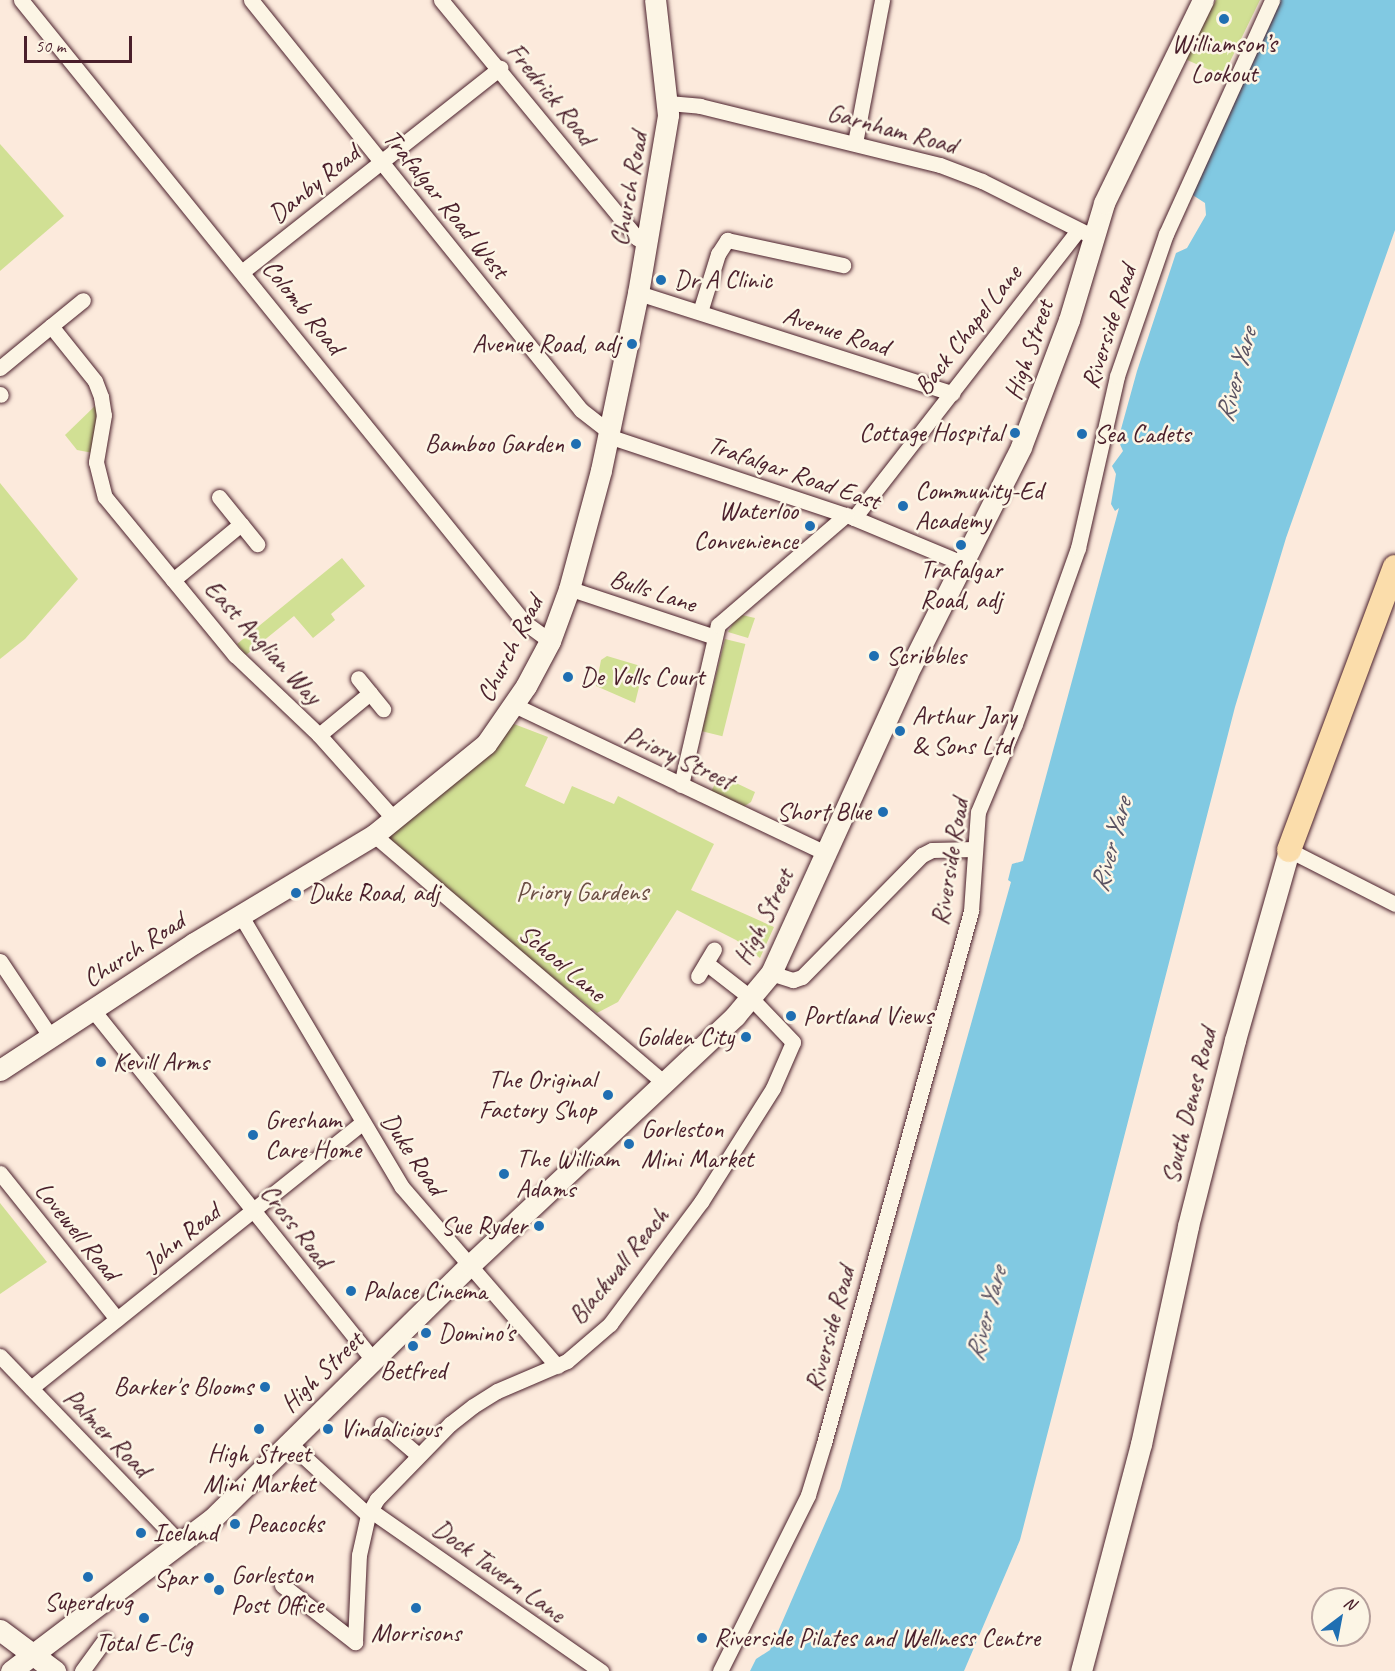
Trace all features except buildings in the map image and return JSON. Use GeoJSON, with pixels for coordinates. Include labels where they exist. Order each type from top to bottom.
{"type":"FeatureCollection","features":[{"type":"Feature","properties":{"kind":"main road","name":"South Denes Road"},"geometry":{"type":"LineString","coordinates":[[1289,850],[1395,567]]}},
{"type":"Feature","properties":{"kind":"street","name":"Colomb Road"},"geometry":{"type":"LineString","coordinates":[[21,0],[243,271],[524,622],[550,641]]}},
{"type":"Feature","properties":{"kind":"street","name":"Trafalgar Road West"},"geometry":{"type":"LineString","coordinates":[[251,0],[581,411],[609,434]]}},
{"type":"Feature","properties":{"kind":"street","name":"Fredrick Road"},"geometry":{"type":"LineString","coordinates":[[441,0],[500,68],[637,238],[647,244]]}},
{"type":"Feature","properties":{"kind":"street","name":"Church Road"},"geometry":{"type":"LineString","coordinates":[[0,1070],[92,1009],[374,835],[486,744],[514,705],[550,641],[569,590],[609,434],[638,293],[668,103],[655,0]]}},
{"type":"Feature","properties":{"kind":"street"},"geometry":{"type":"LineString","coordinates":[[855,143],[882,0]]}},
{"type":"Feature","properties":{"kind":"street","name":"High Street"},"geometry":{"type":"LineString","coordinates":[[11,1671],[33,1657],[212,1519],[470,1265],[664,1083],[751,998],[771,973],[962,563],[1040,404],[1085,233],[1203,0]]}},
{"type":"Feature","properties":{"kind":"street","name":"Riverside Road"},"geometry":{"type":"LineString","coordinates":[[720,1671],[776,1565],[808,1495],[821,1454],[971,911],[974,849],[981,799],[1015,724],[1078,548],[1111,396],[1160,249],[1272,0]]}},
{"type":"Feature","properties":{"kind":"street","name":"Danby Road"},"geometry":{"type":"LineString","coordinates":[[243,271],[500,68]]}},
{"type":"Feature","properties":{"kind":"street","name":"Garnham Road"},"geometry":{"type":"LineString","coordinates":[[668,103],[700,106],[855,143],[962,172],[1085,233]]}},
{"type":"Feature","properties":{"kind":"street","name":"Back Chapel Lane"},"geometry":{"type":"LineString","coordinates":[[681,785],[715,637],[730,612],[850,516],[1085,233]]}},
{"type":"Feature","properties":{"kind":"street"},"geometry":{"type":"LineString","coordinates":[[700,312],[718,254],[727,240],[843,265]]}},
{"type":"Feature","properties":{"kind":"street","name":"Avenue Road"},"geometry":{"type":"LineString","coordinates":[[638,293],[952,393]]}},
{"type":"Feature","properties":{"kind":"street"},"geometry":{"type":"LineString","coordinates":[[0,368],[83,300]]}},
{"type":"Feature","properties":{"kind":"street","name":"East Anglian Way"},"geometry":{"type":"LineString","coordinates":[[51,326],[95,381],[101,397],[104,416],[96,462],[105,498],[238,659],[319,735],[395,820]]}},
{"type":"Feature","properties":{"kind":"street","name":"Trafalgar Road East"},"geometry":{"type":"LineString","coordinates":[[609,434],[850,516],[962,563]]}},
{"type":"Feature","properties":{"kind":"street"},"geometry":{"type":"LineString","coordinates":[[219,497],[257,544]]}},
{"type":"Feature","properties":{"kind":"street","name":"East Anglian Way"},"geometry":{"type":"LineString","coordinates":[[173,580],[241,524]]}},
{"type":"Feature","properties":{"kind":"street","name":"Bulls Lane"},"geometry":{"type":"LineString","coordinates":[[577,591],[715,637]]}},
{"type":"Feature","properties":{"kind":"street","name":"East Anglian Way"},"geometry":{"type":"LineString","coordinates":[[358,678],[383,709]]}},
{"type":"Feature","properties":{"kind":"street","name":"East Anglian Way"},"geometry":{"type":"LineString","coordinates":[[319,735],[370,693]]}},
{"type":"Feature","properties":{"kind":"street","name":"Priory Street"},"geometry":{"type":"LineString","coordinates":[[514,705],[826,853]]}},
{"type":"Feature","properties":{"kind":"street","name":"School Lane"},"geometry":{"type":"LineString","coordinates":[[374,835],[588,1015],[664,1083]]}},
{"type":"Feature","properties":{"kind":"street"},"geometry":{"type":"LineString","coordinates":[[771,973],[793,980],[802,977],[922,855],[932,850],[974,849]]}},
{"type":"Feature","properties":{"kind":"street"},"geometry":{"type":"LineString","coordinates":[[1289,850],[1395,904]]}},
{"type":"Feature","properties":{"kind":"street","name":"South Denes Road"},"geometry":{"type":"LineString","coordinates":[[1081,1671],[1141,1444],[1217,1109],[1271,904],[1289,850]]}},
{"type":"Feature","properties":{"kind":"street","name":"Duke Road"},"geometry":{"type":"LineString","coordinates":[[241,916],[402,1187],[557,1366]]}},
{"type":"Feature","properties":{"kind":"street"},"geometry":{"type":"LineString","coordinates":[[714,949],[702,969],[751,998]]}},
{"type":"Feature","properties":{"kind":"street"},"geometry":{"type":"LineString","coordinates":[[0,961],[50,1036]]}},
{"type":"Feature","properties":{"kind":"street","name":"Blackwall Reach"},"geometry":{"type":"LineString","coordinates":[[282,1585],[355,1642],[359,1556],[369,1513],[418,1455],[472,1406],[557,1366],[579,1352],[610,1324],[701,1202],[773,1088],[792,1038],[751,998]]}},
{"type":"Feature","properties":{"kind":"street","name":"Cross Road"},"geometry":{"type":"LineString","coordinates":[[92,1009],[373,1360]]}},
{"type":"Feature","properties":{"kind":"street","name":"John Road"},"geometry":{"type":"LineString","coordinates":[[31,1388],[363,1122]]}},
{"type":"Feature","properties":{"kind":"street","name":"Lovewell Road"},"geometry":{"type":"LineString","coordinates":[[0,1173],[117,1319]]}},
{"type":"Feature","properties":{"kind":"street","name":"Palmer Road"},"geometry":{"type":"LineString","coordinates":[[0,1356],[180,1543]]}},
{"type":"Feature","properties":{"kind":"street"},"geometry":{"type":"LineString","coordinates":[[382,1424],[418,1455]]}},
{"type":"Feature","properties":{"kind":"street","name":"Dock Tavern Lane"},"geometry":{"type":"LineString","coordinates":[[288,1442],[369,1513],[601,1671]]}},
{"type":"Feature","properties":{"kind":"street"},"geometry":{"type":"LineString","coordinates":[[0,1630],[33,1657],[55,1671]]}},
{"type":"Feature","properties":{"kind":"street"},"geometry":{"type":"LineString","coordinates":[[82,1671],[105,1640]]}},
{"type":"Feature","properties":{"kind":"green space"},"geometry":{"type":"Polygon","coordinates":[[[1216,0],[1260,0],[1223,76],[1185,59],[1216,0]]]}},
{"type":"Feature","properties":{"kind":"green space"},"geometry":{"type":"Polygon","coordinates":[[[0,144],[64,216],[0,271],[0,144]]]}},
{"type":"Feature","properties":{"kind":"green space"},"geometry":{"type":"Polygon","coordinates":[[[98,403],[93,453],[77,450],[65,435],[98,403]]]}},
{"type":"Feature","properties":{"kind":"green space"},"geometry":{"type":"Polygon","coordinates":[[[0,483],[78,579],[25,639],[0,659],[0,483]]]}},
{"type":"Feature","properties":{"kind":"green space"},"geometry":{"type":"Polygon","coordinates":[[[342,558],[365,586],[331,614],[335,620],[313,638],[294,616],[246,655],[237,644],[342,558]]]}},
{"type":"Feature","properties":{"kind":"green space"},"geometry":{"type":"Polygon","coordinates":[[[738,614],[755,618],[748,638],[728,632],[738,614]]]}},
{"type":"Feature","properties":{"kind":"green space"},"geometry":{"type":"Polygon","coordinates":[[[725,639],[745,644],[722,736],[702,731],[725,639]]]}},
{"type":"Feature","properties":{"kind":"green space"},"geometry":{"type":"Polygon","coordinates":[[[607,656],[644,667],[635,703],[596,686],[601,660],[607,656]]]}},
{"type":"Feature","properties":{"kind":"green space","name":"Priory Gardens"},"geometry":{"type":"Polygon","coordinates":[[[514,724],[548,737],[525,786],[564,804],[572,786],[614,804],[618,796],[714,844],[691,890],[774,927],[760,958],[736,940],[677,910],[618,1002],[597,1013],[381,839],[514,724]]]}},
{"type":"Feature","properties":{"kind":"green space"},"geometry":{"type":"Polygon","coordinates":[[[719,775],[755,792],[751,802],[743,807],[711,792],[719,775]]]}},
{"type":"Feature","properties":{"kind":"green space"},"geometry":{"type":"Polygon","coordinates":[[[0,1203],[47,1262],[0,1294],[0,1203]]]}},
{"type":"Feature","properties":{"kind":"water","name":"River Yare"},"geometry":{"type":"Polygon","coordinates":[[[1272,0],[1395,0],[1395,230],[1286,538],[1235,707],[1020,1540],[964,1671],[750,1671],[756,1659],[770,1650],[840,1489],[1011,882],[1008,880],[1012,864],[1023,861],[1119,508],[1115,511],[1111,504],[1116,474],[1112,466],[1123,451],[1118,440],[1137,371],[1176,253],[1187,248],[1206,215],[1205,203],[1188,192],[1272,0]]]}},
{"type":"Feature","properties":{"kind":"place","name":"Williamson’s Lookout"},"geometry":{"type":"Point","coordinates":[1224,19]}},
{"type":"Feature","properties":{"kind":"place","name":"Dr A Clinic"},"geometry":{"type":"Point","coordinates":[661,280]}},
{"type":"Feature","properties":{"kind":"place","name":"Avenue Road, adj"},"geometry":{"type":"Point","coordinates":[632,344]}},
{"type":"Feature","properties":{"kind":"place","name":"Cottage Hospital"},"geometry":{"type":"Point","coordinates":[1015,433]}},
{"type":"Feature","properties":{"kind":"place","name":"Sea Cadets"},"geometry":{"type":"Point","coordinates":[1082,434]}},
{"type":"Feature","properties":{"kind":"place","name":"Bamboo Garden"},"geometry":{"type":"Point","coordinates":[576,444]}},
{"type":"Feature","properties":{"kind":"place","name":"Community-Ed Academy"},"geometry":{"type":"Point","coordinates":[903,506]}},
{"type":"Feature","properties":{"kind":"place","name":"Waterloo Convenience"},"geometry":{"type":"Point","coordinates":[810,526]}},
{"type":"Feature","properties":{"kind":"place","name":"Trafalgar Road, adj"},"geometry":{"type":"Point","coordinates":[961,545]}},
{"type":"Feature","properties":{"kind":"place","name":"Scribbles"},"geometry":{"type":"Point","coordinates":[874,656]}},
{"type":"Feature","properties":{"kind":"place","name":"De Volls Court"},"geometry":{"type":"Point","coordinates":[568,677]}},
{"type":"Feature","properties":{"kind":"place","name":"Arthur Jary & Sons Ltd"},"geometry":{"type":"Point","coordinates":[900,731]}},
{"type":"Feature","properties":{"kind":"place","name":"Short Blue"},"geometry":{"type":"Point","coordinates":[883,812]}},
{"type":"Feature","properties":{"kind":"place","name":"Duke Road, adj"},"geometry":{"type":"Point","coordinates":[296,893]}},
{"type":"Feature","properties":{"kind":"place","name":"Portland Views"},"geometry":{"type":"Point","coordinates":[791,1016]}},
{"type":"Feature","properties":{"kind":"place","name":"Golden City"},"geometry":{"type":"Point","coordinates":[746,1037]}},
{"type":"Feature","properties":{"kind":"place","name":"Kevill Arms"},"geometry":{"type":"Point","coordinates":[101,1062]}},
{"type":"Feature","properties":{"kind":"place","name":"The Original Factory Shop"},"geometry":{"type":"Point","coordinates":[608,1095]}},
{"type":"Feature","properties":{"kind":"place","name":"Gresham Care Home"},"geometry":{"type":"Point","coordinates":[253,1135]}},
{"type":"Feature","properties":{"kind":"place","name":"Gorleston Mini Market"},"geometry":{"type":"Point","coordinates":[629,1144]}},
{"type":"Feature","properties":{"kind":"place","name":"The William Adams"},"geometry":{"type":"Point","coordinates":[504,1174]}},
{"type":"Feature","properties":{"kind":"place","name":"Sue Ryder"},"geometry":{"type":"Point","coordinates":[539,1226]}},
{"type":"Feature","properties":{"kind":"place","name":"Palace Cinema"},"geometry":{"type":"Point","coordinates":[351,1291]}},
{"type":"Feature","properties":{"kind":"place","name":"Domino's"},"geometry":{"type":"Point","coordinates":[426,1333]}},
{"type":"Feature","properties":{"kind":"place","name":"Betfred"},"geometry":{"type":"Point","coordinates":[413,1346]}},
{"type":"Feature","properties":{"kind":"place","name":"Barker's Blooms"},"geometry":{"type":"Point","coordinates":[265,1387]}},
{"type":"Feature","properties":{"kind":"place","name":"High Street Mini Market"},"geometry":{"type":"Point","coordinates":[259,1429]}},
{"type":"Feature","properties":{"kind":"place","name":"Vindalicious"},"geometry":{"type":"Point","coordinates":[328,1429]}},
{"type":"Feature","properties":{"kind":"place","name":"Peacocks"},"geometry":{"type":"Point","coordinates":[235,1524]}},
{"type":"Feature","properties":{"kind":"place","name":"Iceland"},"geometry":{"type":"Point","coordinates":[141,1533]}},
{"type":"Feature","properties":{"kind":"place","name":"Superdrug"},"geometry":{"type":"Point","coordinates":[88,1577]}},
{"type":"Feature","properties":{"kind":"place","name":"Spar"},"geometry":{"type":"Point","coordinates":[209,1578]}},
{"type":"Feature","properties":{"kind":"place","name":"Gorleston Post Office"},"geometry":{"type":"Point","coordinates":[219,1590]}},
{"type":"Feature","properties":{"kind":"place","name":"Morrisons"},"geometry":{"type":"Point","coordinates":[416,1608]}},
{"type":"Feature","properties":{"kind":"place","name":"Total E-Cig"},"geometry":{"type":"Point","coordinates":[144,1618]}},
{"type":"Feature","properties":{"kind":"place","name":"Riverside Pilates and Wellness Centre"},"geometry":{"type":"Point","coordinates":[702,1638]}}]}
